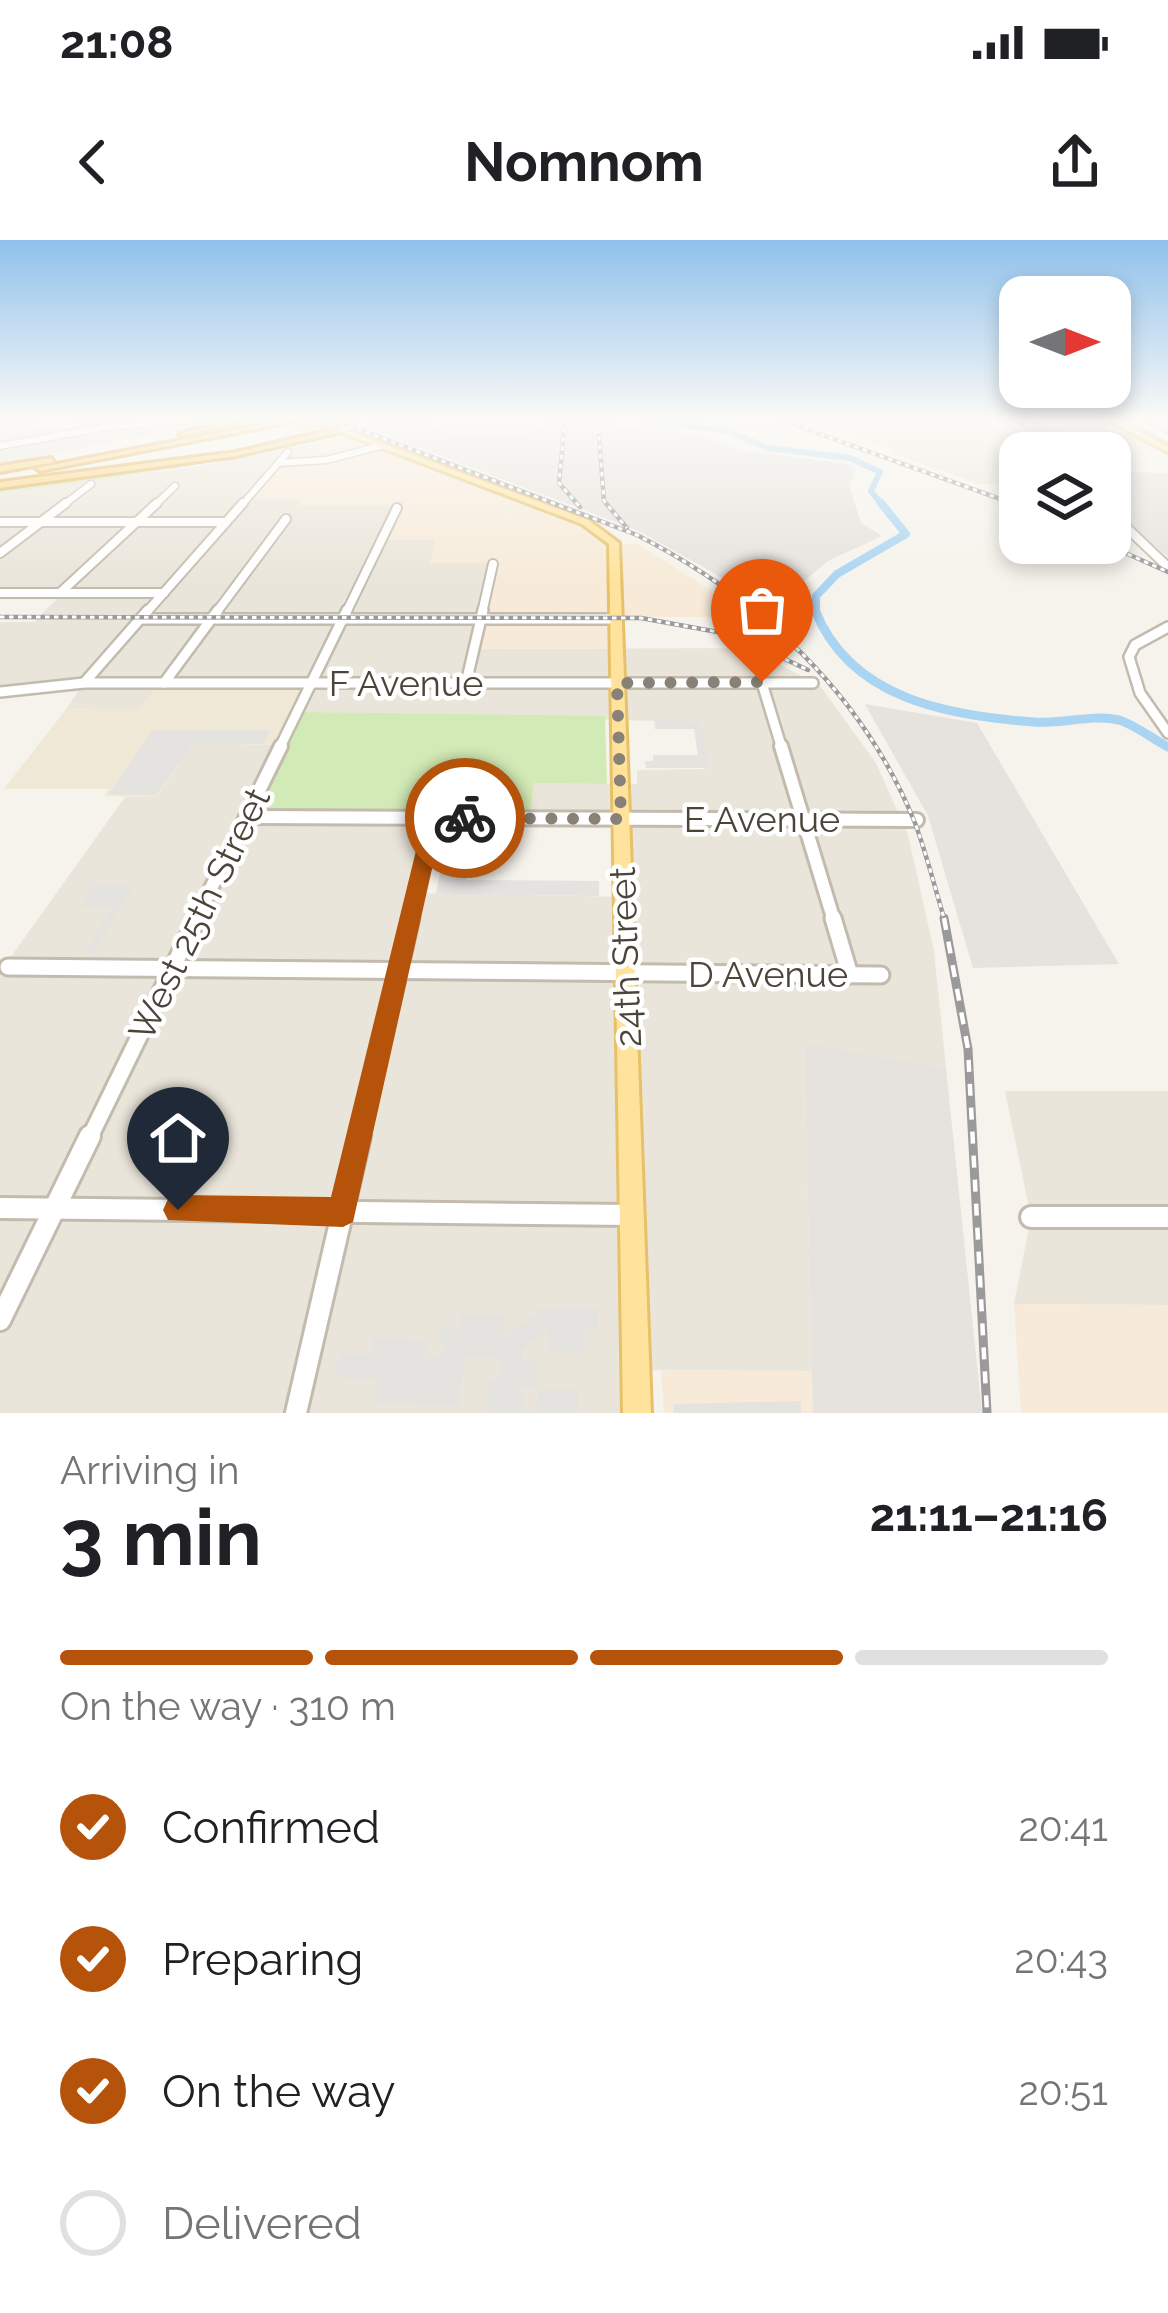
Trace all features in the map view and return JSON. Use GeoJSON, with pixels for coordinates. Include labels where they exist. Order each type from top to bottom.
{"type":"FeatureCollection","features":[{"type":"Feature","properties":{"kind":"highway"},"geometry":{"type":"LineString","coordinates":[[0,477],[33,474]]}},
{"type":"Feature","properties":{"kind":"main road","name":"24th Street"},"geometry":{"type":"LineString","coordinates":[[452,474],[607,534],[614,543],[637,1413]]}},
{"type":"Feature","properties":{"kind":"street"},"geometry":{"type":"LineString","coordinates":[[85,683],[269,474]]}},
{"type":"Feature","properties":{"kind":"street"},"geometry":{"type":"LineString","coordinates":[[0,553],[91,484]]}},
{"type":"Feature","properties":{"kind":"street"},"geometry":{"type":"LineString","coordinates":[[60,593],[175,486]]}},
{"type":"Feature","properties":{"kind":"street","name":"West 25th Street"},"geometry":{"type":"LineString","coordinates":[[0,1320],[397,508]]}},
{"type":"Feature","properties":{"kind":"street"},"geometry":{"type":"LineString","coordinates":[[164,683],[286,519]]}},
{"type":"Feature","properties":{"kind":"street"},"geometry":{"type":"LineString","coordinates":[[0,522],[226,522]]}},
{"type":"Feature","properties":{"kind":"street"},"geometry":{"type":"LineString","coordinates":[[1131,532],[1168,567]]}},
{"type":"Feature","properties":{"kind":"street"},"geometry":{"type":"LineString","coordinates":[[466,683],[493,564]]}},
{"type":"Feature","properties":{"kind":"street"},"geometry":{"type":"LineString","coordinates":[[0,593],[164,593]]}},
{"type":"Feature","properties":{"kind":"street"},"geometry":{"type":"LineString","coordinates":[[143,616],[615,617]]}},
{"type":"Feature","properties":{"kind":"street"},"geometry":{"type":"LineString","coordinates":[[1168,627],[1135,645],[1129,658],[1140,693],[1168,733]]}},
{"type":"Feature","properties":{"kind":"street"},"geometry":{"type":"LineString","coordinates":[[762,682],[850,975]]}},
{"type":"Feature","properties":{"kind":"street","name":"F Avenue"},"geometry":{"type":"LineString","coordinates":[[0,692],[85,683],[813,682]]}},
{"type":"Feature","properties":{"kind":"street","name":"E Avenue"},"geometry":{"type":"LineString","coordinates":[[246,817],[917,820]]}},
{"type":"Feature","properties":{"kind":"street"},"geometry":{"type":"LineString","coordinates":[[296,1413],[434,818]]}},
{"type":"Feature","properties":{"kind":"street","name":"D Avenue"},"geometry":{"type":"LineString","coordinates":[[8,967],[881,975]]}},
{"type":"Feature","properties":{"kind":"street"},"geometry":{"type":"LineString","coordinates":[[0,1208],[632,1215]]}},
{"type":"Feature","properties":{"kind":"street"},"geometry":{"type":"LineString","coordinates":[[1031,1217],[1168,1217]]}},
{"type":"Feature","properties":{"kind":"shaded area"},"geometry":{"type":"Polygon","coordinates":[[[144,474],[266,474],[247,498],[302,499],[299,506],[403,506],[389,540],[436,540],[431,563],[491,563],[476,649],[750,648],[821,687],[876,763],[908,835],[934,951],[946,1068],[804,1045],[812,1371],[621,1370],[621,1413],[0,1413],[0,972],[125,797],[157,797],[193,743],[273,745],[237,820],[424,823],[407,893],[633,897],[629,813],[530,813],[534,783],[637,784],[637,770],[705,769],[697,722],[304,712],[317,680],[164,678],[139,710],[67,708],[84,682],[0,688],[0,622],[34,622],[64,592],[0,592],[0,493],[144,474]]]}},
{"type":"Feature","properties":{"kind":"shaded area"},"geometry":{"type":"Polygon","coordinates":[[[274,474],[443,474],[600,535],[607,543],[612,648],[476,649],[491,563],[430,563],[435,540],[388,540],[402,506],[297,506],[301,499],[253,499],[274,474]]]}},
{"type":"Feature","properties":{"kind":"shaded area"},"geometry":{"type":"Polygon","coordinates":[[[488,474],[854,474],[849,485],[861,523],[882,536],[828,561],[793,590],[790,628],[735,585],[639,531],[488,474]]]}},
{"type":"Feature","properties":{"kind":"shaded area"},"geometry":{"type":"Polygon","coordinates":[[[950,474],[999,474],[999,484],[978,484],[950,474]]]}},
{"type":"Feature","properties":{"kind":"shaded area"},"geometry":{"type":"Polygon","coordinates":[[[1131,474],[1168,474],[1168,557],[1131,525],[1131,474]]]}},
{"type":"Feature","properties":{"kind":"shaded area"},"geometry":{"type":"Polygon","coordinates":[[[620,544],[638,544],[752,617],[622,617],[620,544]]]}},
{"type":"Feature","properties":{"kind":"shaded area"},"geometry":{"type":"Polygon","coordinates":[[[156,687],[303,688],[273,745],[193,743],[157,797],[104,796],[109,789],[4,789],[67,708],[138,710],[156,687]]]}},
{"type":"Feature","properties":{"kind":"shaded area"},"geometry":{"type":"Polygon","coordinates":[[[865,704],[977,723],[1119,964],[973,968],[928,816],[865,704]]]}},
{"type":"Feature","properties":{"kind":"shaded area"},"geometry":{"type":"Polygon","coordinates":[[[654,718],[701,722],[708,768],[646,768],[645,761],[653,761],[653,755],[698,755],[694,729],[655,729],[654,718]]]}},
{"type":"Feature","properties":{"kind":"shaded area"},"geometry":{"type":"Polygon","coordinates":[[[270,730],[262,744],[193,744],[156,795],[109,794],[152,731],[270,730]]]}},
{"type":"Feature","properties":{"kind":"shaded area"},"geometry":{"type":"Polygon","coordinates":[[[448,828],[474,829],[466,880],[599,881],[599,896],[436,894],[448,828]]]}},
{"type":"Feature","properties":{"kind":"shaded area"},"geometry":{"type":"Polygon","coordinates":[[[94,885],[133,887],[94,953],[85,953],[112,907],[80,906],[94,885]]]}},
{"type":"Feature","properties":{"kind":"shaded area"},"geometry":{"type":"Polygon","coordinates":[[[804,1044],[946,1068],[982,1413],[813,1413],[804,1044]]]}},
{"type":"Feature","properties":{"kind":"shaded area"},"geometry":{"type":"Polygon","coordinates":[[[1005,1091],[1168,1091],[1168,1305],[1014,1304],[1031,1217],[1005,1091]]]}},
{"type":"Feature","properties":{"kind":"shaded area"},"geometry":{"type":"Polygon","coordinates":[[[1014,1304],[1168,1305],[1168,1413],[1021,1413],[1014,1304]]]}},
{"type":"Feature","properties":{"kind":"shaded area"},"geometry":{"type":"Polygon","coordinates":[[[598,1307],[598,1329],[585,1329],[585,1351],[547,1351],[548,1328],[522,1351],[522,1360],[537,1361],[536,1388],[521,1388],[526,1412],[537,1412],[538,1390],[578,1390],[578,1413],[487,1413],[489,1383],[499,1378],[501,1358],[465,1358],[458,1406],[374,1404],[378,1380],[334,1377],[339,1354],[370,1354],[374,1338],[428,1340],[425,1359],[437,1357],[446,1349],[438,1333],[449,1323],[458,1334],[462,1314],[504,1315],[502,1334],[507,1336],[540,1309],[598,1307]]]}},
{"type":"Feature","properties":{"kind":"shaded area"},"geometry":{"type":"Polygon","coordinates":[[[661,1371],[812,1371],[813,1413],[664,1413],[661,1371]]]}},
{"type":"Feature","properties":{"kind":"shaded area"},"geometry":{"type":"Polygon","coordinates":[[[801,1401],[801,1413],[674,1413],[673,1404],[801,1401]]]}},
{"type":"Feature","properties":{"kind":"green space"},"geometry":{"type":"Polygon","coordinates":[[[98,474],[136,474],[0,493],[0,486],[98,474]]]}},
{"type":"Feature","properties":{"kind":"green space"},"geometry":{"type":"Polygon","coordinates":[[[304,712],[605,716],[607,784],[534,783],[530,813],[257,812],[304,712]]]}},
{"type":"Feature","properties":{"kind":"waterway"},"geometry":{"type":"LineString","coordinates":[[879,474],[871,491],[883,506]]}},
{"type":"Feature","properties":{"kind":"waterway"},"geometry":{"type":"LineString","coordinates":[[816,612],[816,596],[837,574],[906,534],[881,503]]}},
{"type":"Feature","properties":{"kind":"waterway"},"geometry":{"type":"LineString","coordinates":[[816,612],[831,640],[852,664],[906,697],[1002,719],[1119,720],[1168,747]]}},
{"type":"Feature","properties":{"kind":"railway"},"geometry":{"type":"LineString","coordinates":[[476,474],[637,535],[725,588],[802,654],[867,732],[893,776],[915,823],[945,921]]}},
{"type":"Feature","properties":{"kind":"railway"},"geometry":{"type":"LineString","coordinates":[[560,474],[559,483],[580,507]]}},
{"type":"Feature","properties":{"kind":"railway"},"geometry":{"type":"LineString","coordinates":[[602,474],[604,501],[627,528]]}},
{"type":"Feature","properties":{"kind":"railway"},"geometry":{"type":"LineString","coordinates":[[930,474],[999,498]]}},
{"type":"Feature","properties":{"kind":"railway"},"geometry":{"type":"LineString","coordinates":[[1131,555],[1168,572]]}},
{"type":"Feature","properties":{"kind":"railway"},"geometry":{"type":"LineString","coordinates":[[0,617],[641,618],[734,635],[808,670]]}},
{"type":"Feature","properties":{"kind":"railway"},"geometry":{"type":"LineString","coordinates":[[944,918],[968,1049],[987,1413]]}},
{"type":"Feature","properties":{"kind":"way so far"},"geometry":{"type":"LineString","coordinates":[[465,818],[621,819],[617,683],[762,682]]}},
{"type":"Feature","properties":{"kind":"route"},"geometry":{"type":"LineString","coordinates":[[178,1210],[343,1212],[434,818],[465,818]]}}]}
